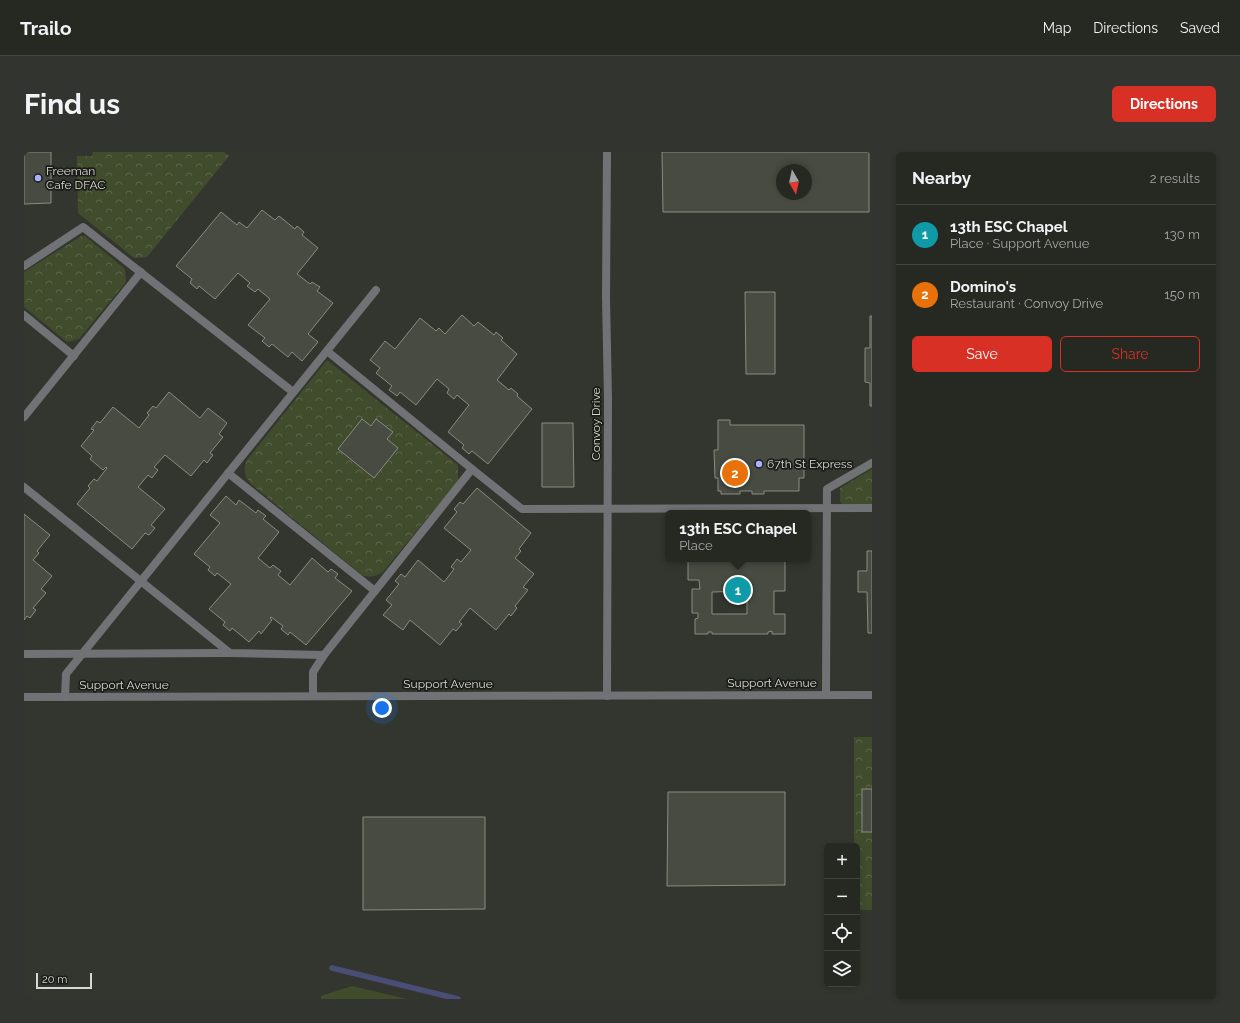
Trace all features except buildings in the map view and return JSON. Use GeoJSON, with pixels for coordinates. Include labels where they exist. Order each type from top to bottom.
{"type":"FeatureCollection","features":[{"type":"Feature","properties":{"kind":"street","name":"Convoy Drive"},"geometry":{"type":"LineString","coordinates":[[607,152],[607,696]]}},
{"type":"Feature","properties":{"kind":"street"},"geometry":{"type":"LineString","coordinates":[[24,266],[83,227],[294,392]]}},
{"type":"Feature","properties":{"kind":"street"},"geometry":{"type":"LineString","coordinates":[[24,417],[141,272]]}},
{"type":"Feature","properties":{"kind":"street"},"geometry":{"type":"LineString","coordinates":[[65,697],[66,674],[376,290]]}},
{"type":"Feature","properties":{"kind":"street"},"geometry":{"type":"LineString","coordinates":[[24,315],[74,356]]}},
{"type":"Feature","properties":{"kind":"street"},"geometry":{"type":"LineString","coordinates":[[327,351],[522,509],[872,508]]}},
{"type":"Feature","properties":{"kind":"street"},"geometry":{"type":"LineString","coordinates":[[826,695],[827,489],[872,463]]}},
{"type":"Feature","properties":{"kind":"street"},"geometry":{"type":"LineString","coordinates":[[313,696],[313,672],[324,655],[472,469]]}},
{"type":"Feature","properties":{"kind":"street"},"geometry":{"type":"LineString","coordinates":[[228,474],[375,591]]}},
{"type":"Feature","properties":{"kind":"street"},"geometry":{"type":"LineString","coordinates":[[24,487],[230,653]]}},
{"type":"Feature","properties":{"kind":"street"},"geometry":{"type":"LineString","coordinates":[[24,654],[230,653],[324,655]]}},
{"type":"Feature","properties":{"kind":"street","name":"Support Avenue"},"geometry":{"type":"LineString","coordinates":[[24,697],[872,695]]}},
{"type":"Feature","properties":{"kind":"green space"},"geometry":{"type":"Polygon","coordinates":[[[93,152],[224,152],[229,156],[147,257],[134,258],[78,213],[77,156],[92,156],[93,152]]]}},
{"type":"Feature","properties":{"kind":"green space"},"geometry":{"type":"Polygon","coordinates":[[[81,236],[85,236],[125,269],[126,282],[79,339],[67,342],[24,307],[24,272],[81,236]]]}},
{"type":"Feature","properties":{"kind":"green space"},"geometry":{"type":"Polygon","coordinates":[[[327,360],[458,465],[458,481],[382,573],[377,575],[362,575],[251,484],[245,473],[247,460],[327,360]]]}},
{"type":"Feature","properties":{"kind":"green space"},"geometry":{"type":"Polygon","coordinates":[[[872,469],[872,504],[842,504],[840,501],[840,488],[872,469]]]}},
{"type":"Feature","properties":{"kind":"green space"},"geometry":{"type":"Polygon","coordinates":[[[854,737],[872,737],[872,910],[860,910],[860,843],[854,843],[854,737]]]}},
{"type":"Feature","properties":{"kind":"green space"},"geometry":{"type":"Polygon","coordinates":[[[352,986],[407,999],[321,999],[321,996],[352,986]]]}},
{"type":"Feature","properties":{"kind":"waterway"},"geometry":{"type":"LineString","coordinates":[[332,968],[458,999]]}},
{"type":"Feature","properties":{"kind":"place","name":"Freeman Cafe DFAC"},"geometry":{"type":"Point","coordinates":[38,178]}},
{"type":"Feature","properties":{"kind":"place","name":"67th St Express"},"geometry":{"type":"Point","coordinates":[759,464]}},
{"type":"Feature","properties":{"kind":"place","name":"Domino's"},"geometry":{"type":"Point","coordinates":[735,473]}},
{"type":"Feature","properties":{"kind":"place","name":"13th ESC Chapel"},"geometry":{"type":"Point","coordinates":[738,590]}}]}
